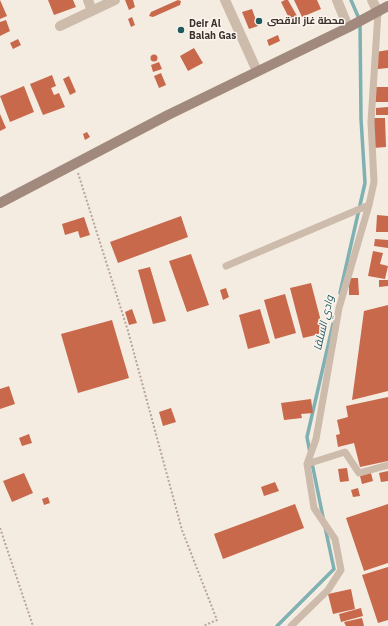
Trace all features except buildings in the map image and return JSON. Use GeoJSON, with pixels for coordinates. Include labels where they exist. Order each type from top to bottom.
{"type":"FeatureCollection","features":[{"type":"Feature","properties":{"kind":"street"},"geometry":{"type":"LineString","coordinates":[[88,0],[92,11]]}},
{"type":"Feature","properties":{"kind":"street"},"geometry":{"type":"LineString","coordinates":[[60,26],[115,0]]}},
{"type":"Feature","properties":{"kind":"street"},"geometry":{"type":"LineString","coordinates":[[226,0],[257,71]]}},
{"type":"Feature","properties":{"kind":"street"},"geometry":{"type":"LineString","coordinates":[[337,0],[348,27]]}},
{"type":"Feature","properties":{"kind":"street"},"geometry":{"type":"LineString","coordinates":[[372,0],[375,14]]}},
{"type":"Feature","properties":{"kind":"street"},"geometry":{"type":"LineString","coordinates":[[0,203],[168,115],[375,14],[388,6]]}},
{"type":"Feature","properties":{"kind":"lane"},"geometry":{"type":"LineString","coordinates":[[291,626],[328,590],[341,570],[335,539],[314,508],[307,464],[316,439],[339,308],[369,205],[374,182],[371,122],[375,14]]}},
{"type":"Feature","properties":{"kind":"lane"},"geometry":{"type":"LineString","coordinates":[[226,266],[369,205]]}},
{"type":"Feature","properties":{"kind":"lane"},"geometry":{"type":"LineString","coordinates":[[307,464],[345,452],[359,472],[388,465]]}},
{"type":"Feature","properties":{"kind":"path"},"geometry":{"type":"LineString","coordinates":[[75,164],[128,331],[182,530],[217,620],[203,626]]}},
{"type":"Feature","properties":{"kind":"path"},"geometry":{"type":"LineString","coordinates":[[0,528],[33,626]]}},
{"type":"Feature","properties":{"kind":"waterway","name":"وادي السلقا"},"geometry":{"type":"LineString","coordinates":[[340,293],[365,183],[361,119],[360,21],[351,0]]}},
{"type":"Feature","properties":{"kind":"waterway","name":"وادي السلقا"},"geometry":{"type":"LineString","coordinates":[[310,453],[307,437],[333,324]]}},
{"type":"Feature","properties":{"kind":"waterway","name":"وادي السلقا"},"geometry":{"type":"LineString","coordinates":[[312,463],[323,517]]}},
{"type":"Feature","properties":{"kind":"waterway","name":"وادي السلقا"},"geometry":{"type":"LineString","coordinates":[[277,626],[334,569],[325,527]]}},
{"type":"Feature","properties":{"kind":"place","name":"محطة غاز الاقصى"},"geometry":{"type":"Point","coordinates":[259,21]}},
{"type":"Feature","properties":{"kind":"place","name":"Deir Al Balah Gas"},"geometry":{"type":"Point","coordinates":[181,30]}}]}
